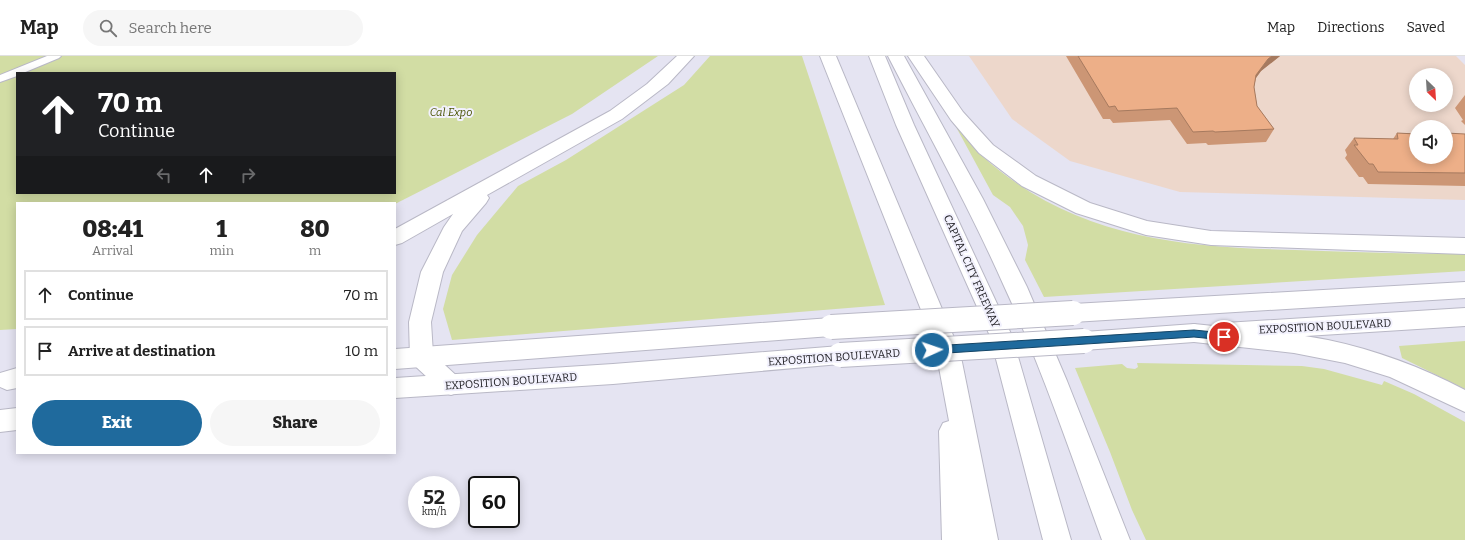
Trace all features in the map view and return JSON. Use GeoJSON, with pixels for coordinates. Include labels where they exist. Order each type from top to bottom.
{"type":"FeatureCollection","features":[{"type":"Feature","properties":{"kind":"main road"},"geometry":{"type":"LineString","coordinates":[[396,237],[616,115],[639,100],[659,84],[686,56]]}},
{"type":"Feature","properties":{"kind":"main road"},"geometry":{"type":"LineString","coordinates":[[828,56],[941,333],[950,362],[984,540]]}},
{"type":"Feature","properties":{"kind":"main road","name":"CAPITAL CITY FREEWAY"},"geometry":{"type":"LineString","coordinates":[[877,56],[905,125],[1001,336],[1057,540]]}},
{"type":"Feature","properties":{"kind":"main road"},"geometry":{"type":"LineString","coordinates":[[896,56],[1015,285],[1051,367],[1116,540]]}},
{"type":"Feature","properties":{"kind":"main road"},"geometry":{"type":"LineString","coordinates":[[916,56],[958,116],[986,149],[1029,181],[1083,208],[1146,228],[1211,238],[1465,246]]}},
{"type":"Feature","properties":{"kind":"main road"},"geometry":{"type":"LineString","coordinates":[[451,385],[422,358],[420,322],[432,272],[454,227],[487,188]]}},
{"type":"Feature","properties":{"kind":"main road"},"geometry":{"type":"LineString","coordinates":[[396,359],[831,327],[1465,290]]}},
{"type":"Feature","properties":{"kind":"main road","name":"EXPOSITION BOULEVARD"},"geometry":{"type":"LineString","coordinates":[[396,388],[613,374],[840,355],[1465,317]]}},
{"type":"Feature","properties":{"kind":"main road"},"geometry":{"type":"LineString","coordinates":[[1194,333],[1327,349],[1358,357],[1408,374],[1446,391],[1465,402]]}},
{"type":"Feature","properties":{"kind":"main road"},"geometry":{"type":"LineString","coordinates":[[950,362],[956,540]]}},
{"type":"Feature","properties":{"kind":"main road"},"geometry":{"type":"LineString","coordinates":[[0,421],[16,419]]}},
{"type":"Feature","properties":{"kind":"lane"},"geometry":{"type":"LineString","coordinates":[[17,72],[56,56]]}},
{"type":"Feature","properties":{"kind":"lane"},"geometry":{"type":"LineString","coordinates":[[0,79],[16,72]]}},
{"type":"Feature","properties":{"kind":"shaded area"},"geometry":{"type":"Polygon","coordinates":[[[969,56],[1456,56],[1465,65],[1465,200],[1180,192],[1070,161],[1012,119],[969,56]]]}},
{"type":"Feature","properties":{"kind":"green space","name":"Cal Expo"},"geometry":{"type":"Polygon","coordinates":[[[0,56],[658,56],[572,114],[396,203],[396,202],[16,202],[16,329],[0,330],[0,56]]]}},
{"type":"Feature","properties":{"kind":"green space"},"geometry":{"type":"Polygon","coordinates":[[[710,56],[802,56],[885,305],[452,340],[443,309],[452,275],[477,235],[518,186],[566,160],[684,85],[710,56]]]}},
{"type":"Feature","properties":{"kind":"green space"},"geometry":{"type":"Polygon","coordinates":[[[955,125],[981,155],[1016,183],[1052,204],[1090,221],[1168,241],[1210,246],[1380,253],[1465,254],[1465,271],[1044,297],[1025,260],[1028,245],[1023,226],[1010,207],[993,195],[955,125]]]}},
{"type":"Feature","properties":{"kind":"green space"},"geometry":{"type":"Polygon","coordinates":[[[1465,341],[1465,389],[1402,358],[1399,346],[1465,341]]]}},
{"type":"Feature","properties":{"kind":"green space"},"geometry":{"type":"Polygon","coordinates":[[[1137,363],[1302,366],[1324,369],[1382,385],[1384,381],[1414,394],[1465,422],[1465,540],[1146,540],[1132,510],[1075,368],[1122,364],[1127,368],[1135,369],[1138,367],[1137,363]]]}},
{"type":"Feature","properties":{"kind":"building"},"geometry":{"type":"Polygon","coordinates":[[[1078,56],[1272,56],[1256,75],[1254,87],[1257,106],[1274,129],[1193,132],[1177,108],[1118,111],[1115,106],[1109,107],[1078,56]]]}},
{"type":"Feature","properties":{"kind":"building"},"geometry":{"type":"Polygon","coordinates":[[[1397,133],[1409,134],[1409,164],[1453,164],[1453,133],[1465,134],[1465,173],[1378,172],[1373,164],[1369,164],[1354,145],[1358,145],[1354,138],[1398,139],[1397,133]]]}},
{"type":"Feature","properties":{"kind":"route"},"geometry":{"type":"LineString","coordinates":[[932,350],[1194,333],[1224,337]]}}]}
